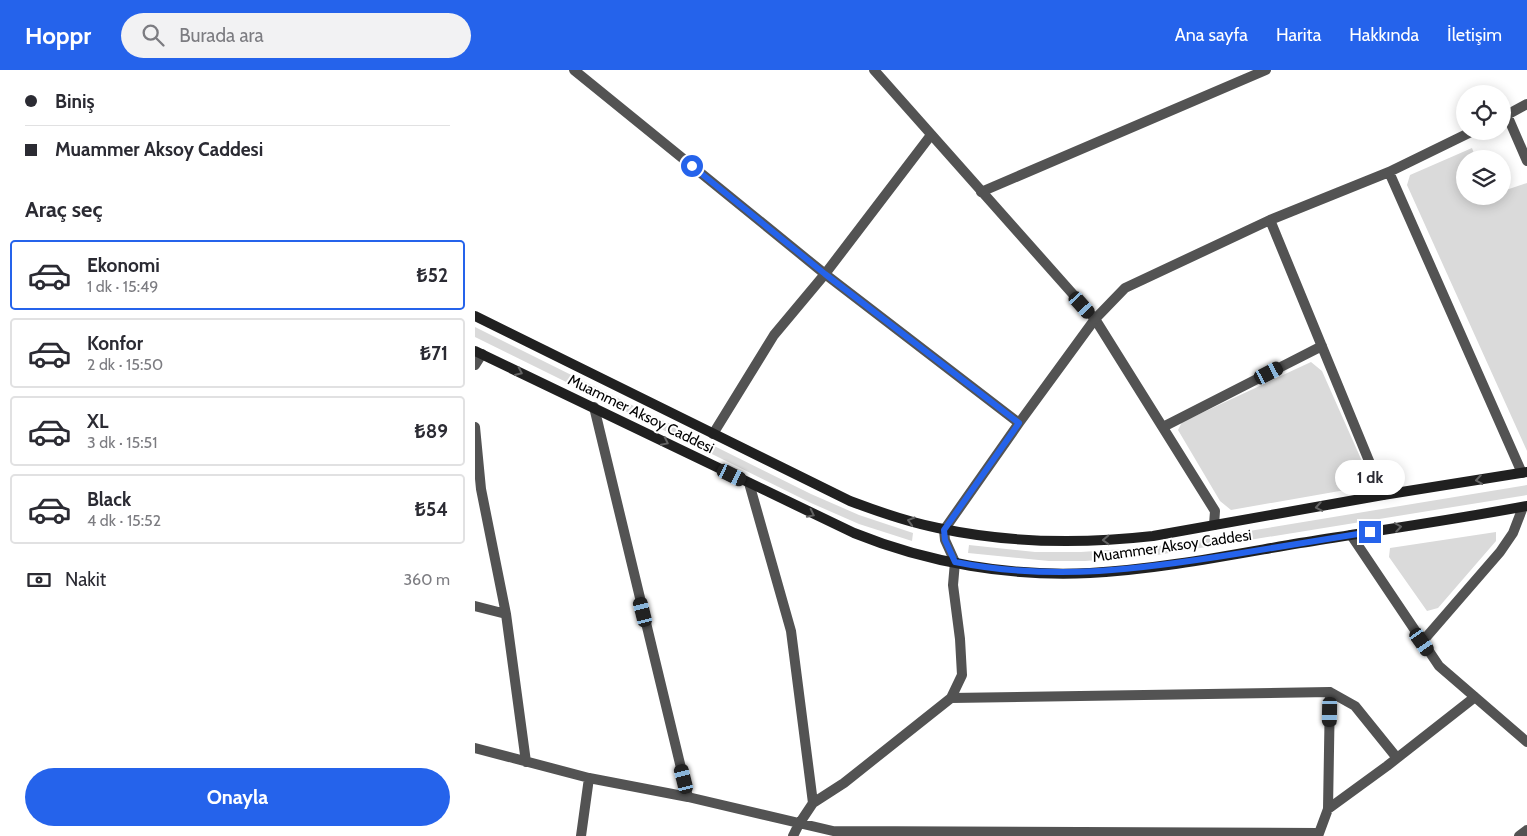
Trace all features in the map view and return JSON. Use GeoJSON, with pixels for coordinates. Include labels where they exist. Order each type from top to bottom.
{"type":"FeatureCollection","features":[{"type":"Feature","properties":{"kind":"main road"},"geometry":{"type":"LineString","coordinates":[[475,316],[851,501],[906,520],[944,530],[1006,538],[1087,541],[1119,540],[1153,536],[1524,472]]}},
{"type":"Feature","properties":{"kind":"main road","name":"Muammer Aksoy Caddesi"},"geometry":{"type":"LineString","coordinates":[[478,353],[594,407],[835,525],[876,542],[902,551],[1012,571],[1055,574],[1137,569],[1525,506]]}},
{"type":"Feature","properties":{"kind":"street"},"geometry":{"type":"LineString","coordinates":[[574,70],[825,274],[1019,423]]}},
{"type":"Feature","properties":{"kind":"street"},"geometry":{"type":"LineString","coordinates":[[875,70],[931,136],[1095,319],[1215,511],[1214,525]]}},
{"type":"Feature","properties":{"kind":"street"},"geometry":{"type":"LineString","coordinates":[[981,192],[1266,70]]}},
{"type":"Feature","properties":{"kind":"street"},"geometry":{"type":"LineString","coordinates":[[1511,113],[1527,104]]}},
{"type":"Feature","properties":{"kind":"street"},"geometry":{"type":"LineString","coordinates":[[1511,128],[1527,161]]}},
{"type":"Feature","properties":{"kind":"street"},"geometry":{"type":"LineString","coordinates":[[713,434],[774,336],[825,274],[931,136]]}},
{"type":"Feature","properties":{"kind":"street"},"geometry":{"type":"LineString","coordinates":[[793,836],[813,803],[844,783],[951,698],[962,675],[960,639],[953,585],[955,562],[945,540],[944,530],[1095,319],[1125,288],[1270,220],[1389,172],[1456,139]]}},
{"type":"Feature","properties":{"kind":"street"},"geometry":{"type":"LineString","coordinates":[[1389,172],[1524,472]]}},
{"type":"Feature","properties":{"kind":"street"},"geometry":{"type":"LineString","coordinates":[[1270,220],[1383,495]]}},
{"type":"Feature","properties":{"kind":"street"},"geometry":{"type":"LineString","coordinates":[[1163,427],[1322,346]]}},
{"type":"Feature","properties":{"kind":"street"},"geometry":{"type":"LineString","coordinates":[[475,365],[478,353]]}},
{"type":"Feature","properties":{"kind":"street"},"geometry":{"type":"LineString","coordinates":[[594,407],[688,797]]}},
{"type":"Feature","properties":{"kind":"street"},"geometry":{"type":"LineString","coordinates":[[475,427],[478,489],[506,614],[526,762]]}},
{"type":"Feature","properties":{"kind":"street"},"geometry":{"type":"LineString","coordinates":[[749,483],[791,631],[813,803]]}},
{"type":"Feature","properties":{"kind":"street"},"geometry":{"type":"LineString","coordinates":[[1422,642],[1500,552],[1513,533],[1525,506]]}},
{"type":"Feature","properties":{"kind":"street"},"geometry":{"type":"LineString","coordinates":[[1351,535],[1439,666],[1526,739]]}},
{"type":"Feature","properties":{"kind":"street"},"geometry":{"type":"LineString","coordinates":[[475,606],[506,614]]}},
{"type":"Feature","properties":{"kind":"street"},"geometry":{"type":"LineString","coordinates":[[951,698],[1330,692],[1355,706],[1397,758]]}},
{"type":"Feature","properties":{"kind":"street"},"geometry":{"type":"LineString","coordinates":[[475,748],[589,778],[688,797],[833,831],[913,834],[1318,835],[1328,809],[1330,692]]}},
{"type":"Feature","properties":{"kind":"street"},"geometry":{"type":"LineString","coordinates":[[1328,809],[1475,697]]}},
{"type":"Feature","properties":{"kind":"street"},"geometry":{"type":"LineString","coordinates":[[581,836],[589,778]]}},
{"type":"Feature","properties":{"kind":"street"},"geometry":{"type":"LineString","coordinates":[[1519,836],[1527,830]]}},
{"type":"Feature","properties":{"kind":"shaded area"},"geometry":{"type":"Polygon","coordinates":[[[1456,155],[1456,205],[1511,205],[1511,188],[1527,183],[1527,451],[1407,185],[1410,175],[1456,155]]]}},
{"type":"Feature","properties":{"kind":"shaded area"},"geometry":{"type":"Polygon","coordinates":[[[475,327],[811,494],[859,515],[913,533],[912,541],[859,524],[811,503],[475,337],[475,327]]]}},
{"type":"Feature","properties":{"kind":"shaded area"},"geometry":{"type":"Polygon","coordinates":[[[1311,362],[1322,371],[1365,468],[1368,486],[1231,510],[1220,501],[1178,430],[1182,422],[1311,362]]]}},
{"type":"Feature","properties":{"kind":"shaded area"},"geometry":{"type":"Polygon","coordinates":[[[1527,485],[1527,495],[1157,555],[1085,561],[1049,561],[968,553],[969,545],[1035,552],[1081,552],[1152,547],[1527,485]]]}},
{"type":"Feature","properties":{"kind":"shaded area"},"geometry":{"type":"Polygon","coordinates":[[[1496,532],[1496,541],[1438,608],[1427,611],[1389,557],[1390,548],[1496,532]]]}},
{"type":"Feature","properties":{"kind":"route"},"geometry":{"type":"LineString","coordinates":[[692,166],[825,274],[1019,423],[944,530],[945,540],[955,562],[1012,571],[1055,574],[1090,573],[1137,569],[1370,532]]}}]}
